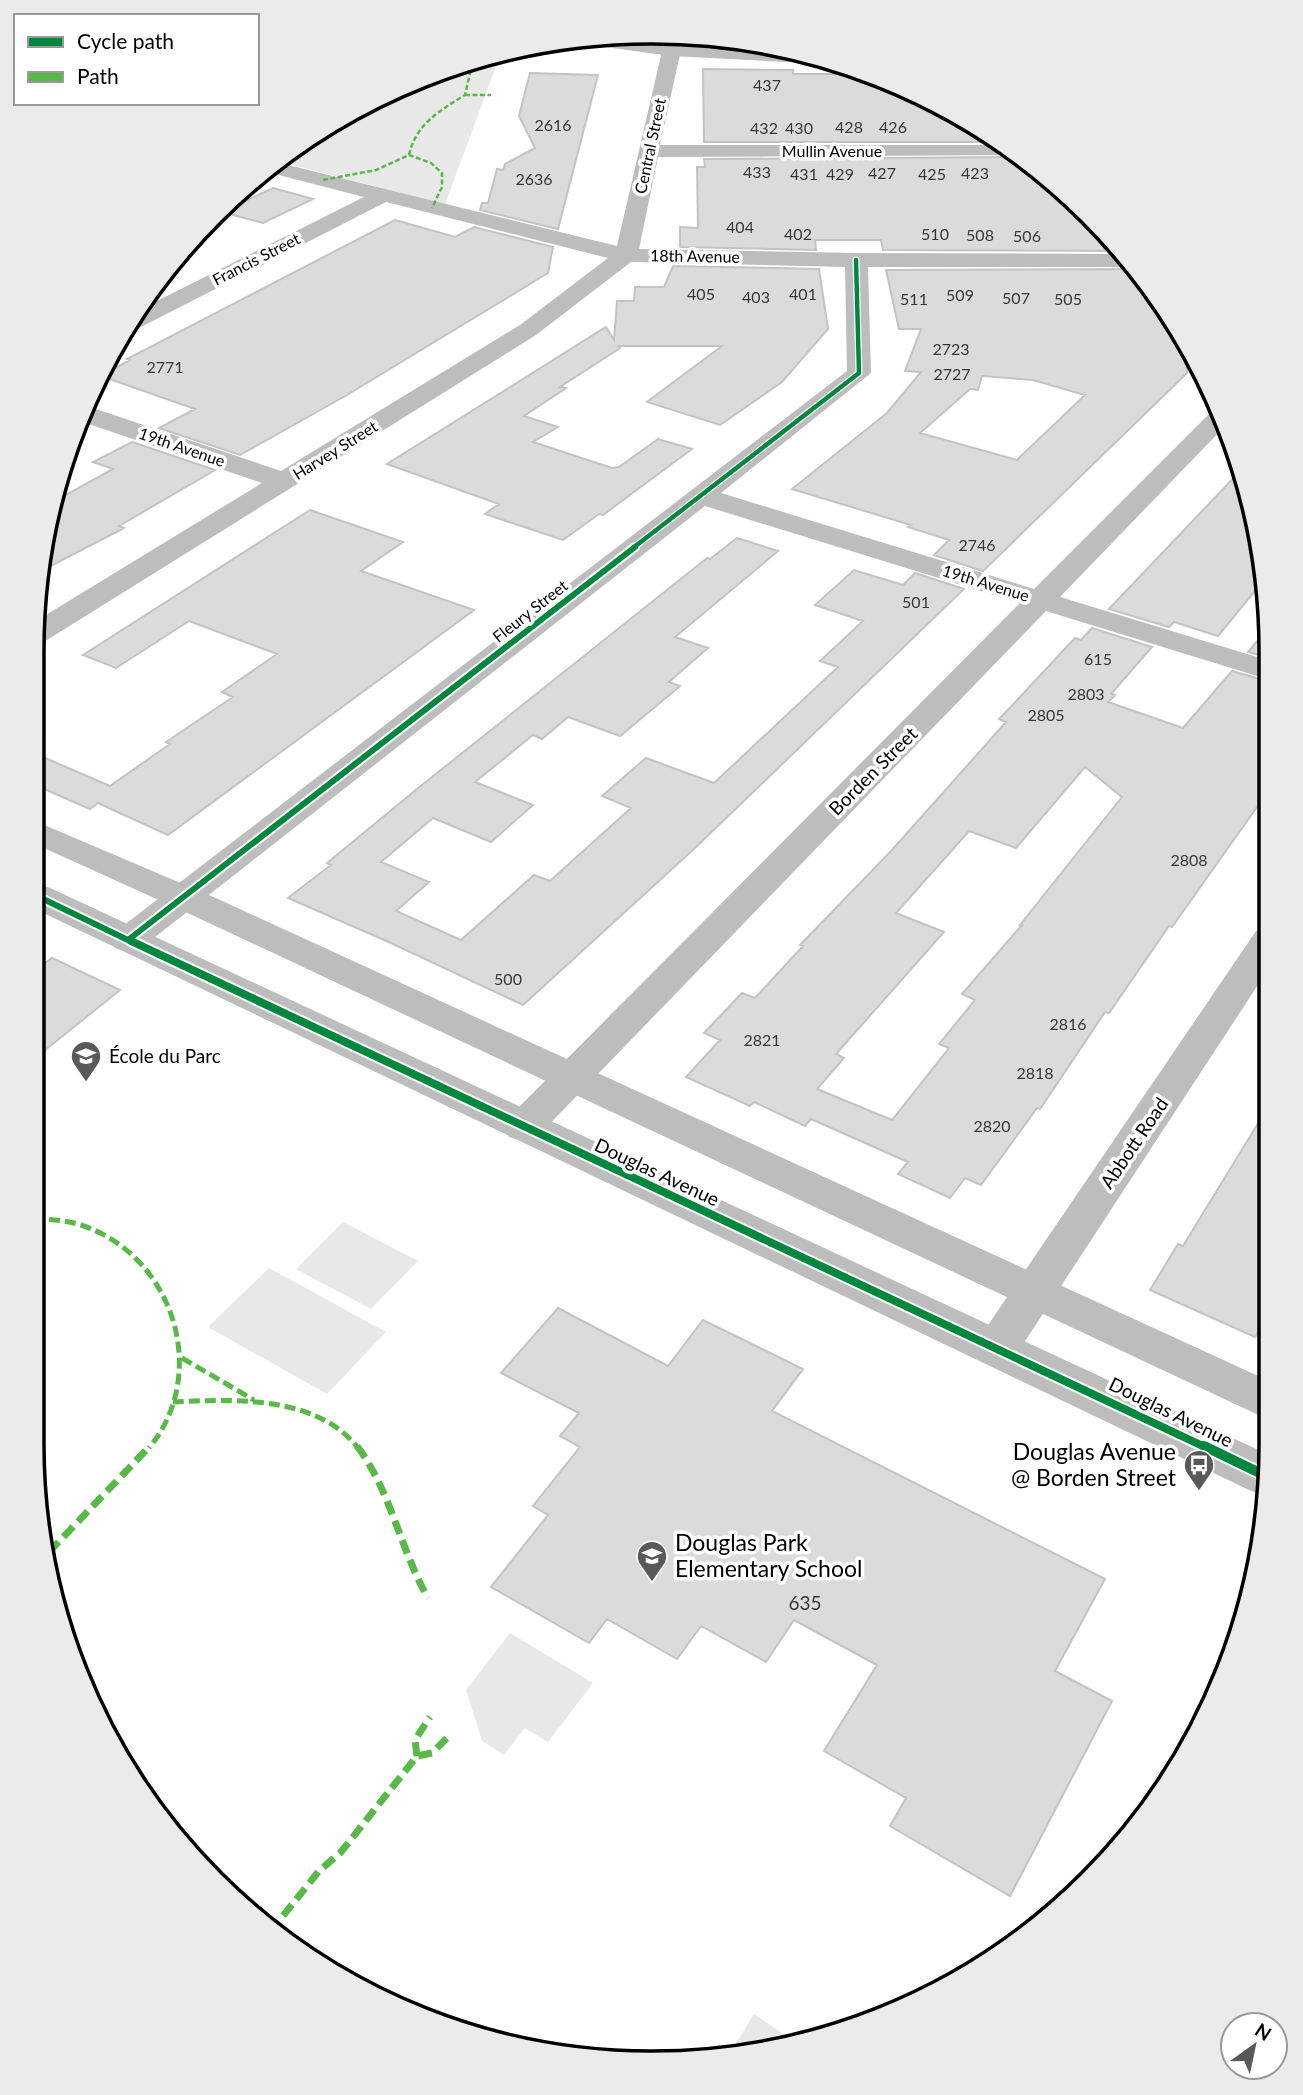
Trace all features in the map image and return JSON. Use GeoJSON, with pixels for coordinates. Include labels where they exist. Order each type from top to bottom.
{"type":"FeatureCollection","features":[{"type":"Feature","properties":{"kind":"street","name":"Central Street"},"geometry":{"type":"LineString","coordinates":[[626,254],[648,151],[685,45]]}},
{"type":"Feature","properties":{"kind":"street","name":"Mullin Avenue"},"geometry":{"type":"LineString","coordinates":[[648,151],[996,151]]}},
{"type":"Feature","properties":{"kind":"street","name":"18th Avenue"},"geometry":{"type":"LineString","coordinates":[[282,169],[626,254],[856,260],[1116,261]]}},
{"type":"Feature","properties":{"kind":"street","name":"Francis Street"},"geometry":{"type":"LineString","coordinates":[[145,316],[382,196]]}},
{"type":"Feature","properties":{"kind":"street","name":"Harvey Street"},"geometry":{"type":"LineString","coordinates":[[45,629],[528,330],[626,254]]}},
{"type":"Feature","properties":{"kind":"street","name":"Fleury Street"},"geometry":{"type":"LineString","coordinates":[[128,940],[859,373],[856,260]]}},
{"type":"Feature","properties":{"kind":"street","name":"19th Avenue"},"geometry":{"type":"LineString","coordinates":[[91,416],[284,481]]}},
{"type":"Feature","properties":{"kind":"street","name":"Borden Street"},"geometry":{"type":"LineString","coordinates":[[523,1127],[1214,423]]}},
{"type":"Feature","properties":{"kind":"street","name":"19th Avenue"},"geometry":{"type":"LineString","coordinates":[[702,496],[1259,668]]}},
{"type":"Feature","properties":{"kind":"street"},"geometry":{"type":"LineString","coordinates":[[44,835],[184,897],[1259,1397]]}},
{"type":"Feature","properties":{"kind":"street","name":"Douglas Avenue"},"geometry":{"type":"LineString","coordinates":[[44,899],[523,1127],[998,1346],[1258,1472]]}},
{"type":"Feature","properties":{"kind":"street","name":"Abbott Road"},"geometry":{"type":"LineString","coordinates":[[998,1346],[1259,954]]}},
{"type":"Feature","properties":{"kind":"shaded area"},"geometry":{"type":"Polygon","coordinates":[[[497,63],[445,204],[289,164],[348,125],[383,106],[456,76],[497,63]]]}},
{"type":"Feature","properties":{"kind":"shaded area"},"geometry":{"type":"Polygon","coordinates":[[[343,1222],[418,1261],[371,1309],[296,1269],[343,1222]]]}},
{"type":"Feature","properties":{"kind":"shaded area"},"geometry":{"type":"Polygon","coordinates":[[[269,1268],[386,1332],[327,1394],[208,1327],[269,1268]]]}},
{"type":"Feature","properties":{"kind":"shaded area"},"geometry":{"type":"Polygon","coordinates":[[[510,1633],[593,1683],[548,1742],[525,1728],[504,1755],[482,1741],[466,1690],[510,1633]]]}},
{"type":"Feature","properties":{"kind":"shaded area"},"geometry":{"type":"Polygon","coordinates":[[[754,2014],[787,2036],[770,2040],[735,2045],[754,2014]]]}},
{"type":"Feature","properties":{"kind":"building"},"geometry":{"type":"Polygon","coordinates":[[[703,69],[793,70],[793,74],[841,74],[920,106],[983,142],[704,142],[703,69]]]}},
{"type":"Feature","properties":{"kind":"building"},"geometry":{"type":"Polygon","coordinates":[[[530,73],[598,75],[558,229],[480,210],[482,203],[488,203],[497,169],[503,170],[505,164],[535,148],[519,116],[530,73]]]}},
{"type":"Feature","properties":{"kind":"building"},"geometry":{"type":"Polygon","coordinates":[[[1004,157],[1052,195],[1108,251],[883,250],[881,240],[815,240],[816,250],[680,247],[680,227],[698,228],[697,167],[705,167],[704,159],[1004,157]]]}},
{"type":"Feature","properties":{"kind":"building"},"geometry":{"type":"Polygon","coordinates":[[[273,188],[313,199],[263,223],[230,214],[244,202],[273,188]]]}},
{"type":"Feature","properties":{"kind":"building"},"geometry":{"type":"Polygon","coordinates":[[[395,220],[455,237],[474,227],[553,247],[548,273],[347,395],[240,455],[159,428],[195,409],[108,379],[114,369],[130,360],[127,359],[395,220]]]}},
{"type":"Feature","properties":{"kind":"building"},"geometry":{"type":"Polygon","coordinates":[[[673,266],[819,269],[828,329],[782,382],[720,425],[647,402],[722,346],[618,346],[620,348],[560,387],[566,388],[524,416],[558,427],[533,442],[612,468],[619,467],[658,439],[692,449],[603,515],[599,514],[563,540],[485,514],[499,504],[387,464],[606,327],[614,340],[617,301],[634,301],[635,287],[664,287],[673,266]]]}},
{"type":"Feature","properties":{"kind":"building"},"geometry":{"type":"Polygon","coordinates":[[[1123,269],[1157,314],[1178,348],[1187,364],[1187,373],[983,571],[934,555],[949,540],[908,527],[911,525],[792,489],[887,413],[921,372],[905,371],[921,329],[899,329],[886,270],[1123,269]],[[982,376],[978,390],[970,389],[920,433],[1017,460],[1085,395],[1033,380],[982,376]]]}},
{"type":"Feature","properties":{"kind":"building"},"geometry":{"type":"Polygon","coordinates":[[[132,442],[215,470],[119,526],[124,528],[50,566],[63,496],[113,469],[93,462],[132,442]]]}},
{"type":"Feature","properties":{"kind":"building"},"geometry":{"type":"Polygon","coordinates":[[[1234,478],[1248,533],[1256,590],[1218,636],[1174,622],[1169,627],[1109,609],[1234,478]]]}},
{"type":"Feature","properties":{"kind":"building"},"geometry":{"type":"Polygon","coordinates":[[[310,510],[403,542],[361,571],[474,610],[168,835],[98,803],[90,809],[44,789],[44,757],[110,786],[170,744],[166,742],[233,697],[222,692],[277,654],[189,621],[116,668],[83,655],[310,510]]]}},
{"type":"Feature","properties":{"kind":"building"},"geometry":{"type":"Polygon","coordinates":[[[737,538],[778,551],[675,637],[708,648],[669,682],[680,686],[620,736],[568,717],[542,739],[533,735],[475,782],[533,805],[491,842],[433,818],[381,862],[429,882],[396,911],[461,940],[534,875],[550,881],[631,808],[602,796],[646,758],[714,783],[838,667],[820,661],[863,621],[815,605],[854,570],[903,585],[915,573],[964,589],[695,848],[523,1005],[288,898],[331,865],[327,863],[417,789],[707,558],[710,559],[737,538]]]}},
{"type":"Feature","properties":{"kind":"building"},"geometry":{"type":"Polygon","coordinates":[[[1092,628],[1152,647],[1111,694],[1115,695],[1108,702],[1183,728],[1232,671],[1259,679],[1259,804],[1109,1013],[1105,1012],[1040,1109],[1037,1108],[981,1185],[965,1178],[950,1198],[898,1174],[908,1162],[811,1119],[805,1126],[754,1102],[750,1106],[686,1077],[720,1040],[704,1033],[742,993],[755,998],[803,946],[800,945],[892,850],[1006,722],[999,719],[1075,638],[1081,640],[1092,628]],[[1085,767],[1016,848],[969,831],[896,913],[944,932],[836,1054],[844,1058],[817,1089],[892,1120],[949,1048],[939,1044],[975,1000],[962,994],[1122,797],[1085,767]]]}},
{"type":"Feature","properties":{"kind":"building"},"geometry":{"type":"Polygon","coordinates":[[[1259,639],[1259,655],[1248,652],[1259,639]]]}},
{"type":"Feature","properties":{"kind":"building"},"geometry":{"type":"Polygon","coordinates":[[[52,958],[120,990],[44,1051],[44,964],[52,958]]]}},
{"type":"Feature","properties":{"kind":"building"},"geometry":{"type":"Polygon","coordinates":[[[1259,1122],[1259,1331],[1255,1337],[1150,1290],[1178,1244],[1183,1246],[1259,1122]]]}},
{"type":"Feature","properties":{"kind":"building"},"geometry":{"type":"Polygon","coordinates":[[[558,1308],[668,1366],[703,1320],[803,1369],[772,1411],[1105,1579],[1055,1671],[1112,1701],[1010,1896],[890,1826],[906,1798],[824,1751],[877,1665],[794,1620],[766,1662],[701,1626],[677,1659],[607,1619],[589,1643],[491,1587],[548,1515],[533,1506],[580,1447],[560,1436],[579,1413],[501,1373],[558,1308]]]}},
{"type":"Feature","properties":{"kind":"marked path"},"geometry":{"type":"LineString","coordinates":[[409,155],[416,134],[422,126],[437,112],[465,95],[470,71]]}},
{"type":"Feature","properties":{"kind":"marked path"},"geometry":{"type":"LineString","coordinates":[[465,95],[491,95]]}},
{"type":"Feature","properties":{"kind":"marked path"},"geometry":{"type":"LineString","coordinates":[[323,180],[376,170],[409,155],[431,163],[442,173],[442,187],[432,208]]}},
{"type":"Feature","properties":{"kind":"marked path"},"geometry":{"type":"LineString","coordinates":[[44,1219],[66,1221],[92,1229],[116,1244],[146,1270],[163,1294],[172,1314],[180,1347],[179,1381],[170,1414],[162,1430],[143,1455],[53,1548]]}},
{"type":"Feature","properties":{"kind":"marked path"},"geometry":{"type":"LineString","coordinates":[[182,1358],[254,1400]]}},
{"type":"Feature","properties":{"kind":"marked path"},"geometry":{"type":"LineString","coordinates":[[173,1402],[253,1402],[281,1406],[307,1413],[331,1424],[352,1440],[376,1477],[411,1564],[428,1598]]}},
{"type":"Feature","properties":{"kind":"marked path"},"geometry":{"type":"LineString","coordinates":[[417,1756],[415,1740],[419,1730],[430,1717]]}},
{"type":"Feature","properties":{"kind":"marked path"},"geometry":{"type":"LineString","coordinates":[[278,1922],[319,1871],[341,1852],[417,1756],[432,1753],[448,1737]]}},
{"type":"Feature","properties":{"kind":"cycle path"},"geometry":{"type":"LineString","coordinates":[[128,940],[859,373],[856,260]]}},
{"type":"Feature","properties":{"kind":"cycle path"},"geometry":{"type":"LineString","coordinates":[[44,899],[1258,1472]]}},
{"type":"Feature","properties":{"kind":"place","name":"École du Parc"},"geometry":{"type":"Point","coordinates":[86,1083]}},
{"type":"Feature","properties":{"kind":"place","name":"Douglas Avenue @ Borden Street"},"geometry":{"type":"Point","coordinates":[1199,1492]}},
{"type":"Feature","properties":{"kind":"place","name":"Douglas Park Elementary School"},"geometry":{"type":"Point","coordinates":[652,1583]}}]}
